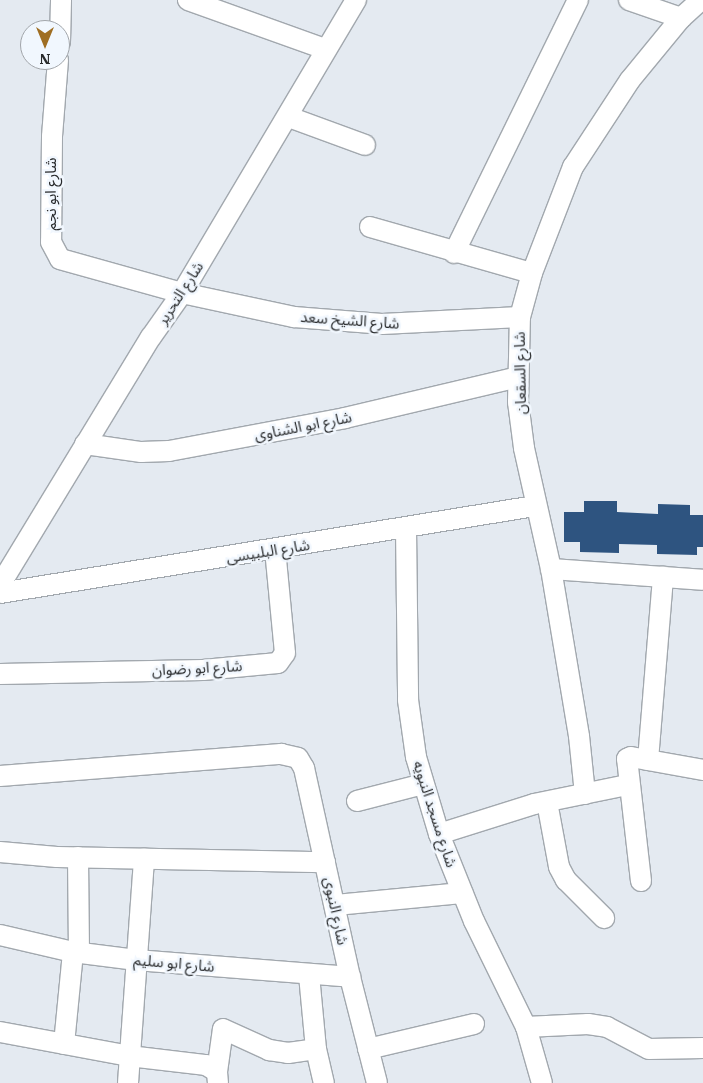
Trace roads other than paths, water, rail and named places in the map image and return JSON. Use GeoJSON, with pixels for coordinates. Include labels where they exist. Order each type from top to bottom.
{"type":"FeatureCollection","features":[{"type":"Feature","properties":{"kind":"street"},"geometry":{"type":"LineString","coordinates":[[61,0],[61,20]]}},
{"type":"Feature","properties":{"kind":"street"},"geometry":{"type":"LineString","coordinates":[[188,0],[326,49]]}},
{"type":"Feature","properties":{"kind":"street","name":"شارع التحرير"},"geometry":{"type":"LineString","coordinates":[[0,585],[86,444],[182,293],[289,117],[326,49],[356,0]]}},
{"type":"Feature","properties":{"kind":"street"},"geometry":{"type":"LineString","coordinates":[[454,253],[578,0]]}},
{"type":"Feature","properties":{"kind":"street"},"geometry":{"type":"LineString","coordinates":[[629,0],[681,18]]}},
{"type":"Feature","properties":{"kind":"street","name":"شارع السقعان"},"geometry":{"type":"LineString","coordinates":[[585,794],[579,736],[551,569],[535,506],[524,448],[518,377],[520,317],[532,273],[558,200],[591,135],[630,80],[681,18],[702,0]]}},
{"type":"Feature","properties":{"kind":"street","name":"شارع ابو نجم"},"geometry":{"type":"LineString","coordinates":[[57,70],[51,158],[51,242],[54,252],[69,264],[182,293]]}},
{"type":"Feature","properties":{"kind":"street"},"geometry":{"type":"LineString","coordinates":[[289,117],[365,145]]}},
{"type":"Feature","properties":{"kind":"street"},"geometry":{"type":"LineString","coordinates":[[370,227],[454,253],[532,273]]}},
{"type":"Feature","properties":{"kind":"street","name":"شارع الشيخ سعد"},"geometry":{"type":"LineString","coordinates":[[182,293],[249,310],[338,322],[426,324],[520,317]]}},
{"type":"Feature","properties":{"kind":"street","name":"شارع ابو الشناوى"},"geometry":{"type":"LineString","coordinates":[[86,444],[140,452],[169,451],[345,418],[518,377]]}},
{"type":"Feature","properties":{"kind":"street","name":"شارع البلبيسى"},"geometry":{"type":"LineString","coordinates":[[0,593],[275,550],[535,506]]}},
{"type":"Feature","properties":{"kind":"street","name":"شارع مسجد النبويه"},"geometry":{"type":"LineString","coordinates":[[406,528],[408,700],[423,784],[439,834],[462,893],[526,1027],[542,1083]]}},
{"type":"Feature","properties":{"kind":"street","name":"شارع ابو رضوان"},"geometry":{"type":"LineString","coordinates":[[0,674],[203,670],[278,664],[285,652],[275,550]]}},
{"type":"Feature","properties":{"kind":"street"},"geometry":{"type":"LineString","coordinates":[[551,569],[703,580]]}},
{"type":"Feature","properties":{"kind":"street"},"geometry":{"type":"LineString","coordinates":[[639,759],[663,577]]}},
{"type":"Feature","properties":{"kind":"street","name":"شارع النبوى"},"geometry":{"type":"LineString","coordinates":[[0,776],[281,754],[293,755],[302,762],[350,977],[377,1083]]}},
{"type":"Feature","properties":{"kind":"street"},"geometry":{"type":"LineString","coordinates":[[641,881],[626,762],[639,759],[703,770]]}},
{"type":"Feature","properties":{"kind":"street"},"geometry":{"type":"LineString","coordinates":[[357,801],[423,784]]}},
{"type":"Feature","properties":{"kind":"street"},"geometry":{"type":"LineString","coordinates":[[439,834],[547,802],[628,786]]}},
{"type":"Feature","properties":{"kind":"street"},"geometry":{"type":"LineString","coordinates":[[547,802],[558,867],[566,880],[604,918]]}},
{"type":"Feature","properties":{"kind":"street"},"geometry":{"type":"LineString","coordinates":[[0,852],[78,857],[325,862]]}},
{"type":"Feature","properties":{"kind":"street"},"geometry":{"type":"LineString","coordinates":[[64,1044],[76,953],[78,857]]}},
{"type":"Feature","properties":{"kind":"street"},"geometry":{"type":"LineString","coordinates":[[128,1083],[144,858]]}},
{"type":"Feature","properties":{"kind":"street"},"geometry":{"type":"LineString","coordinates":[[335,905],[462,893]]}},
{"type":"Feature","properties":{"kind":"street","name":"شارع ابو سليم"},"geometry":{"type":"LineString","coordinates":[[0,935],[76,953],[309,976],[350,977]]}},
{"type":"Feature","properties":{"kind":"street"},"geometry":{"type":"LineString","coordinates":[[309,976],[316,1049],[324,1083]]}},
{"type":"Feature","properties":{"kind":"street"},"geometry":{"type":"LineString","coordinates":[[368,1049],[474,1024]]}},
{"type":"Feature","properties":{"kind":"street"},"geometry":{"type":"LineString","coordinates":[[526,1027],[594,1025],[607,1027],[649,1048],[703,1048]]}},
{"type":"Feature","properties":{"kind":"street"},"geometry":{"type":"LineString","coordinates":[[217,1078],[223,1029],[269,1050],[288,1053],[316,1049]]}},
{"type":"Feature","properties":{"kind":"street"},"geometry":{"type":"LineString","coordinates":[[0,1032],[129,1056],[206,1065],[217,1078]]}}]}
